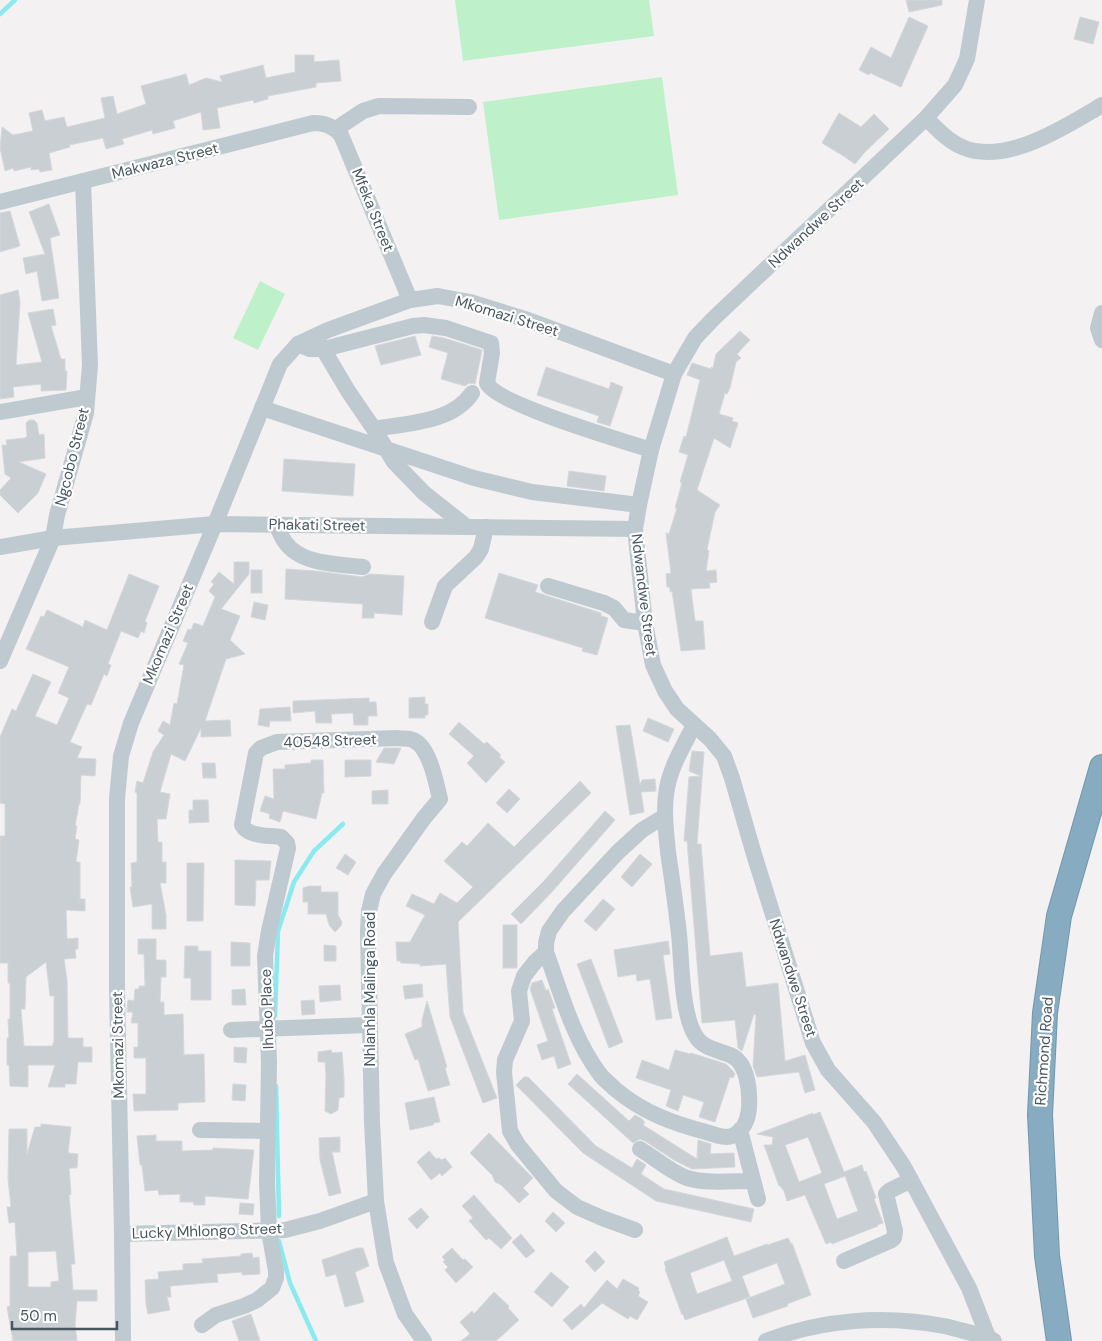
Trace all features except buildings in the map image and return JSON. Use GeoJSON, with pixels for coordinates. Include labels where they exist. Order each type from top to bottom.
{"type":"FeatureCollection","features":[{"type":"Feature","properties":{"kind":"highway","name":"Richmond Road"},"geometry":{"type":"LineString","coordinates":[[1059,1341],[1047,1256],[1040,1124],[1045,1013],[1060,916],[1102,767]]}},
{"type":"Feature","properties":{"kind":"street","name":"Ndwandwe Street"},"geometry":{"type":"LineString","coordinates":[[977,0],[967,60],[955,85],[926,118],[695,338],[674,374],[651,450],[639,505],[636,529],[645,623],[653,665],[664,692],[676,709],[716,746],[724,756],[813,1043],[828,1070],[874,1122],[911,1180],[969,1288],[991,1339]]}},
{"type":"Feature","properties":{"kind":"street"},"geometry":{"type":"LineString","coordinates":[[926,118],[960,146],[973,151],[1004,152],[1036,141],[1102,105]]}},
{"type":"Feature","properties":{"kind":"street"},"geometry":{"type":"LineString","coordinates":[[333,127],[363,111],[379,106],[469,107]]}},
{"type":"Feature","properties":{"kind":"street","name":"Makwaza Street"},"geometry":{"type":"LineString","coordinates":[[0,202],[313,123],[333,127]]}},
{"type":"Feature","properties":{"kind":"street","name":"Mfeka Street"},"geometry":{"type":"LineString","coordinates":[[333,127],[342,135],[410,300]]}},
{"type":"Feature","properties":{"kind":"street","name":"Ngcobo Street"},"geometry":{"type":"LineString","coordinates":[[0,661],[53,538],[57,514],[86,413],[90,365],[83,181]]}},
{"type":"Feature","properties":{"kind":"street","name":"Mkomazi Street"},"geometry":{"type":"LineString","coordinates":[[123,1341],[117,990],[118,774],[123,742],[216,524],[280,364],[298,344],[320,342],[410,300],[438,296],[470,302],[528,320],[674,374]]}},
{"type":"Feature","properties":{"kind":"street"},"geometry":{"type":"LineString","coordinates":[[1102,314],[1098,328],[1102,340]]}},
{"type":"Feature","properties":{"kind":"street"},"geometry":{"type":"LineString","coordinates":[[467,527],[411,481],[385,449],[374,428],[348,392],[320,342],[413,326],[446,328],[491,343],[492,353],[487,383],[493,391],[524,407],[651,450]]}},
{"type":"Feature","properties":{"kind":"street"},"geometry":{"type":"LineString","coordinates":[[374,428],[416,422],[448,414],[461,407],[472,392]]}},
{"type":"Feature","properties":{"kind":"street"},"geometry":{"type":"LineString","coordinates":[[0,412],[87,397]]}},
{"type":"Feature","properties":{"kind":"street"},"geometry":{"type":"LineString","coordinates":[[262,408],[474,478],[513,488],[639,505]]}},
{"type":"Feature","properties":{"kind":"street","name":"Phakati Street"},"geometry":{"type":"LineString","coordinates":[[0,547],[53,538],[216,524],[636,529]]}},
{"type":"Feature","properties":{"kind":"street"},"geometry":{"type":"LineString","coordinates":[[276,524],[285,542],[293,550],[304,556],[318,561],[363,567]]}},
{"type":"Feature","properties":{"kind":"street"},"geometry":{"type":"LineString","coordinates":[[432,622],[445,586],[476,557],[481,549],[486,527]]}},
{"type":"Feature","properties":{"kind":"street"},"geometry":{"type":"LineString","coordinates":[[548,586],[609,605],[624,620],[645,623]]}},
{"type":"Feature","properties":{"kind":"street"},"geometry":{"type":"LineString","coordinates":[[665,816],[642,830],[618,852],[563,911],[549,931],[546,952],[579,1038],[600,1076],[637,1105],[652,1114],[675,1124],[724,1137],[732,1136],[740,1130],[747,1120],[749,1109],[748,1080],[732,1055],[707,1047],[699,1041],[690,1024],[665,816],[670,776],[694,726]]}},
{"type":"Feature","properties":{"kind":"street","name":"40548 Street"},"geometry":{"type":"LineString","coordinates":[[242,825],[256,753],[261,748],[277,742],[398,738],[413,740],[421,745],[427,756],[440,799]]}},
{"type":"Feature","properties":{"kind":"street","name":"Nhlanhla Malinga Road"},"geometry":{"type":"LineString","coordinates":[[424,1341],[405,1314],[386,1263],[376,1201],[369,1025],[368,932],[369,911],[373,894],[384,874],[440,799]]}},
{"type":"Feature","properties":{"kind":"street","name":"Ihubo Place"},"geometry":{"type":"LineString","coordinates":[[202,1325],[216,1315],[252,1302],[272,1288],[276,1271],[269,1230],[267,1182],[265,956],[288,848],[287,843],[281,836],[250,833],[244,830],[242,825]]}},
{"type":"Feature","properties":{"kind":"street"},"geometry":{"type":"LineString","coordinates":[[546,952],[524,976],[519,991],[522,1021],[505,1060],[504,1072],[510,1131],[529,1160],[562,1195],[577,1207],[635,1230]]}},
{"type":"Feature","properties":{"kind":"street"},"geometry":{"type":"LineString","coordinates":[[231,1030],[369,1025]]}},
{"type":"Feature","properties":{"kind":"street"},"geometry":{"type":"LineString","coordinates":[[200,1130],[268,1131]]}},
{"type":"Feature","properties":{"kind":"street"},"geometry":{"type":"LineString","coordinates":[[740,1130],[758,1199]]}},
{"type":"Feature","properties":{"kind":"street"},"geometry":{"type":"LineString","coordinates":[[640,1149],[686,1178],[753,1181]]}},
{"type":"Feature","properties":{"kind":"street"},"geometry":{"type":"LineString","coordinates":[[844,1261],[894,1238],[895,1231],[886,1194],[911,1180]]}},
{"type":"Feature","properties":{"kind":"street","name":"Lucky Mhlongo Street"},"geometry":{"type":"LineString","coordinates":[[122,1234],[285,1230],[320,1221],[376,1201]]}},
{"type":"Feature","properties":{"kind":"street"},"geometry":{"type":"LineString","coordinates":[[766,1341],[785,1334],[815,1327],[841,1322],[869,1320],[904,1321],[943,1326],[991,1339]]}},
{"type":"Feature","properties":{"kind":"green space"},"geometry":{"type":"Polygon","coordinates":[[[455,0],[649,0],[654,36],[463,61],[455,0]]]}},
{"type":"Feature","properties":{"kind":"green space"},"geometry":{"type":"Polygon","coordinates":[[[662,77],[678,195],[499,220],[483,102],[662,77]]]}},
{"type":"Feature","properties":{"kind":"green space"},"geometry":{"type":"Polygon","coordinates":[[[260,281],[285,294],[258,350],[233,338],[260,281]]]}},
{"type":"Feature","properties":{"kind":"waterway"},"geometry":{"type":"LineString","coordinates":[[0,14],[15,0]]}},
{"type":"Feature","properties":{"kind":"waterway"},"geometry":{"type":"LineString","coordinates":[[275,1016],[278,931],[294,882],[314,851],[343,824]]}},
{"type":"Feature","properties":{"kind":"waterway"},"geometry":{"type":"LineString","coordinates":[[276,1086],[279,1216]]}},
{"type":"Feature","properties":{"kind":"waterway"},"geometry":{"type":"LineString","coordinates":[[279,1241],[290,1283],[316,1341]]}}]}
